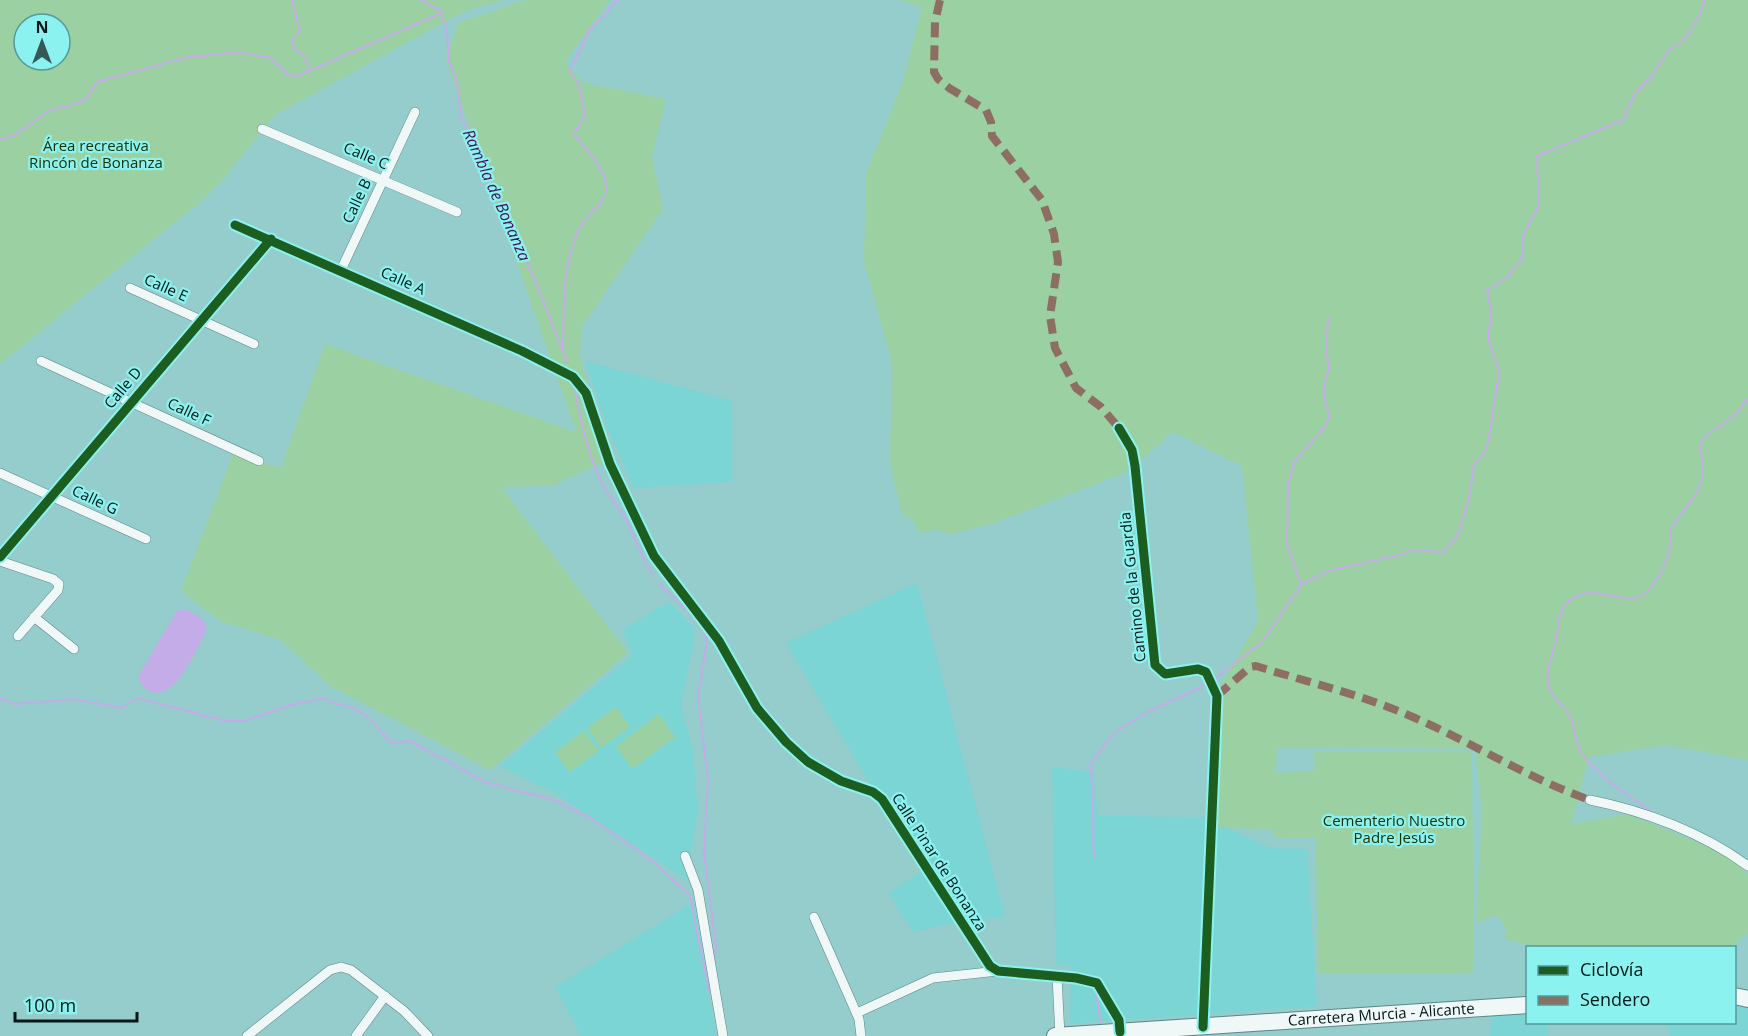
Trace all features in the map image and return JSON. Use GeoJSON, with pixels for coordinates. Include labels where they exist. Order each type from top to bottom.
{"type":"FeatureCollection","features":[{"type":"Feature","properties":{"kind":"highway","name":"Carretera Murcia - Alicante"},"geometry":{"type":"LineString","coordinates":[[1055,1036],[1526,1005]]}},
{"type":"Feature","properties":{"kind":"street","name":"Calle B"},"geometry":{"type":"LineString","coordinates":[[341,270],[415,112]]}},
{"type":"Feature","properties":{"kind":"street","name":"Calle C"},"geometry":{"type":"LineString","coordinates":[[262,129],[457,212]]}},
{"type":"Feature","properties":{"kind":"street","name":"Calle A"},"geometry":{"type":"LineString","coordinates":[[235,225],[341,270],[559,369]]}},
{"type":"Feature","properties":{"kind":"street","name":"Calle D"},"geometry":{"type":"LineString","coordinates":[[0,559],[271,239]]}},
{"type":"Feature","properties":{"kind":"street","name":"Calle E"},"geometry":{"type":"LineString","coordinates":[[130,288],[254,344]]}},
{"type":"Feature","properties":{"kind":"street","name":"Calle F"},"geometry":{"type":"LineString","coordinates":[[40,361],[259,461]]}},
{"type":"Feature","properties":{"kind":"street","name":"Calle Pinar de Bonanza"},"geometry":{"type":"LineString","coordinates":[[559,369],[573,377],[586,393],[610,464],[654,556],[719,641],[757,708],[786,742],[808,762],[841,781],[873,792],[882,799],[984,958],[999,971]]}},
{"type":"Feature","properties":{"kind":"street","name":"Camino de la Guardia"},"geometry":{"type":"LineString","coordinates":[[1119,428],[1132,450],[1135,466],[1155,665],[1165,674],[1198,669],[1206,672],[1217,696],[1203,1027]]}},
{"type":"Feature","properties":{"kind":"street","name":"Calle G"},"geometry":{"type":"LineString","coordinates":[[0,473],[146,539]]}},
{"type":"Feature","properties":{"kind":"street"},"geometry":{"type":"LineString","coordinates":[[0,559],[59,584],[58,590],[18,636]]}},
{"type":"Feature","properties":{"kind":"street"},"geometry":{"type":"LineString","coordinates":[[34,617],[74,649]]}},
{"type":"Feature","properties":{"kind":"street"},"geometry":{"type":"LineString","coordinates":[[1590,801],[1626,807],[1710,841],[1748,866]]}},
{"type":"Feature","properties":{"kind":"street"},"geometry":{"type":"LineString","coordinates":[[685,856],[698,890],[723,1036]]}},
{"type":"Feature","properties":{"kind":"street"},"geometry":{"type":"LineString","coordinates":[[814,917],[857,1013],[861,1036]]}},
{"type":"Feature","properties":{"kind":"street"},"geometry":{"type":"LineString","coordinates":[[247,1036],[330,970],[341,967],[351,970],[404,1011],[428,1036]]}},
{"type":"Feature","properties":{"kind":"street"},"geometry":{"type":"LineString","coordinates":[[857,1013],[933,978],[999,971],[1089,980],[1097,983],[1119,1020],[1109,1032]]}},
{"type":"Feature","properties":{"kind":"street"},"geometry":{"type":"LineString","coordinates":[[1057,977],[1060,1036]]}},
{"type":"Feature","properties":{"kind":"street"},"geometry":{"type":"LineString","coordinates":[[356,1036],[385,996]]}},
{"type":"Feature","properties":{"kind":"shaded area"},"geometry":{"type":"Polygon","coordinates":[[[585,361],[732,401],[732,482],[634,488],[609,431],[585,361]]]}},
{"type":"Feature","properties":{"kind":"shaded area"},"geometry":{"type":"Polygon","coordinates":[[[917,583],[1005,917],[963,921],[912,932],[889,893],[922,871],[786,643],[917,583]]]}},
{"type":"Feature","properties":{"kind":"shaded area"},"geometry":{"type":"Polygon","coordinates":[[[669,602],[693,627],[694,641],[681,704],[693,751],[698,810],[687,880],[554,793],[500,766],[632,655],[623,629],[669,602]]]}},
{"type":"Feature","properties":{"kind":"shaded area"},"geometry":{"type":"Polygon","coordinates":[[[186,609],[204,620],[207,629],[181,676],[172,686],[162,692],[151,692],[140,683],[139,675],[177,611],[186,609]]]}},
{"type":"Feature","properties":{"kind":"shaded area"},"geometry":{"type":"Polygon","coordinates":[[[1052,767],[1091,772],[1094,776],[1098,815],[1204,818],[1271,848],[1307,849],[1317,1006],[1070,1024],[1071,965],[1056,964],[1052,767]]]}},
{"type":"Feature","properties":{"kind":"shaded area"},"geometry":{"type":"Polygon","coordinates":[[[694,902],[716,1036],[581,1036],[555,987],[694,902]]]}},
{"type":"Feature","properties":{"kind":"shaded area"},"geometry":{"type":"Polygon","coordinates":[[[1736,1005],[1748,1005],[1748,1036],[1670,1036],[1667,1024],[1736,1024],[1736,1005]]]}},
{"type":"Feature","properties":{"kind":"shaded area"},"geometry":{"type":"Polygon","coordinates":[[[1526,1015],[1526,1024],[1548,1024],[1547,1036],[1489,1036],[1493,1016],[1526,1015]]]}},
{"type":"Feature","properties":{"kind":"green space","name":"Área recreativa Rincón de Bonanza"},"geometry":{"type":"Polygon","coordinates":[[[0,0],[504,0],[465,11],[275,115],[221,182],[199,203],[0,364],[0,0]]]}},
{"type":"Feature","properties":{"kind":"green space"},"geometry":{"type":"Polygon","coordinates":[[[525,0],[610,0],[565,62],[584,83],[666,99],[652,157],[663,209],[581,328],[580,355],[606,461],[551,486],[501,487],[628,653],[490,770],[330,686],[281,640],[220,621],[181,591],[233,454],[281,468],[325,344],[576,432],[446,59],[458,23],[525,0]]]}},
{"type":"Feature","properties":{"kind":"green space","name":"Cementerio Nuestro Padre Jesús"},"geometry":{"type":"Polygon","coordinates":[[[902,0],[1748,0],[1748,760],[1667,745],[1589,757],[1571,824],[1627,814],[1724,853],[1748,875],[1748,933],[1732,946],[1532,946],[1505,939],[1505,927],[1497,915],[1476,923],[1482,811],[1475,751],[1481,749],[1277,747],[1276,773],[1315,769],[1314,752],[1472,751],[1474,970],[1470,973],[1318,973],[1316,838],[1273,837],[1273,830],[1210,826],[1218,690],[1258,621],[1242,466],[1173,432],[1127,472],[989,525],[949,534],[939,530],[919,532],[913,520],[903,516],[890,465],[892,363],[864,262],[866,174],[902,84],[922,8],[902,0]]]}},
{"type":"Feature","properties":{"kind":"green space"},"geometry":{"type":"Polygon","coordinates":[[[616,707],[630,727],[601,748],[587,728],[616,707]]]}},
{"type":"Feature","properties":{"kind":"green space"},"geometry":{"type":"Polygon","coordinates":[[[659,714],[675,737],[632,769],[616,746],[659,714]]]}},
{"type":"Feature","properties":{"kind":"green space"},"geometry":{"type":"Polygon","coordinates":[[[584,731],[599,751],[569,772],[555,752],[584,731]]]}},
{"type":"Feature","properties":{"kind":"waterway"},"geometry":{"type":"LineString","coordinates":[[292,0],[300,31],[292,39],[294,48],[305,57],[308,64],[307,70]]}},
{"type":"Feature","properties":{"kind":"waterway","name":"Rambla de Bonanza"},"geometry":{"type":"LineString","coordinates":[[421,0],[440,10],[447,31],[449,62],[457,81],[461,118],[469,128],[537,285],[567,362]]}},
{"type":"Feature","properties":{"kind":"waterway"},"geometry":{"type":"LineString","coordinates":[[563,347],[564,302],[569,257],[579,229],[599,205],[606,188],[599,167],[574,134],[585,116],[579,85],[570,71],[589,31],[618,0]]}},
{"type":"Feature","properties":{"kind":"waterway"},"geometry":{"type":"LineString","coordinates":[[1216,678],[1263,641],[1301,585],[1328,571],[1404,554],[1410,550],[1444,552],[1458,535],[1469,498],[1474,464],[1484,455],[1489,438],[1499,372],[1488,338],[1491,314],[1487,290],[1507,277],[1522,260],[1523,236],[1539,205],[1537,156],[1623,120],[1636,92],[1651,77],[1669,50],[1684,40],[1698,19],[1705,0]]}},
{"type":"Feature","properties":{"kind":"waterway"},"geometry":{"type":"LineString","coordinates":[[0,139],[13,136],[50,110],[73,105],[87,98],[97,82],[183,58],[236,52],[271,58],[288,75],[298,76],[441,13]]}},
{"type":"Feature","properties":{"kind":"waterway"},"geometry":{"type":"LineString","coordinates":[[1301,585],[1287,544],[1288,486],[1294,462],[1325,427],[1329,416],[1323,390],[1329,367],[1326,351],[1328,318]]}},
{"type":"Feature","properties":{"kind":"waterway","name":"Rambla de Bonanza"},"geometry":{"type":"LineString","coordinates":[[575,390],[586,440],[598,476],[623,514],[653,576]]}},
{"type":"Feature","properties":{"kind":"waterway"},"geometry":{"type":"LineString","coordinates":[[1653,813],[1614,785],[1587,760],[1578,746],[1570,716],[1549,688],[1547,675],[1556,643],[1559,621],[1565,606],[1578,595],[1598,593],[1636,598],[1652,586],[1667,558],[1672,529],[1694,497],[1701,481],[1703,472],[1700,444],[1706,436],[1734,416],[1748,399]]}},
{"type":"Feature","properties":{"kind":"waterway","name":"Rambla de Bonanza"},"geometry":{"type":"LineString","coordinates":[[659,584],[689,612],[703,630],[707,641],[698,696],[708,780],[704,852],[716,948],[715,958]]}},
{"type":"Feature","properties":{"kind":"waterway"},"geometry":{"type":"LineString","coordinates":[[1094,858],[1091,763],[1115,732],[1150,711],[1206,685]]}},
{"type":"Feature","properties":{"kind":"waterway"},"geometry":{"type":"LineString","coordinates":[[0,698],[15,704],[75,699],[121,708],[137,698],[222,720],[244,721],[290,705],[324,698],[351,707],[368,718],[392,743],[410,741],[485,782],[554,800],[592,819],[650,859],[690,896],[710,994]]}},
{"type":"Feature","properties":{"kind":"waterway"},"geometry":{"type":"LineString","coordinates":[[1096,988],[1101,1027]]}},
{"type":"Feature","properties":{"kind":"marked path"},"geometry":{"type":"LineString","coordinates":[[940,0],[935,22],[934,72],[938,79],[949,88],[986,110],[991,122],[992,136],[1042,200],[1054,234],[1058,262],[1050,316],[1055,348],[1076,388],[1101,407],[1119,428]]}},
{"type":"Feature","properties":{"kind":"marked path"},"geometry":{"type":"LineString","coordinates":[[1217,696],[1250,667],[1256,666],[1352,694],[1389,708],[1431,725],[1544,781],[1590,800]]}},
{"type":"Feature","properties":{"kind":"cycle path"},"geometry":{"type":"LineString","coordinates":[[235,225],[522,351],[573,377],[586,393],[610,464],[654,556],[719,641],[757,708],[786,742],[808,762],[841,781],[873,792],[882,799],[990,966],[998,971],[1076,978],[1097,983],[1119,1020],[1120,1032]]}},
{"type":"Feature","properties":{"kind":"cycle path"},"geometry":{"type":"LineString","coordinates":[[0,557],[271,239]]}},
{"type":"Feature","properties":{"kind":"cycle path"},"geometry":{"type":"LineString","coordinates":[[1119,428],[1132,450],[1135,466],[1155,665],[1165,674],[1198,669],[1206,672],[1217,696],[1203,1027]]}}]}
